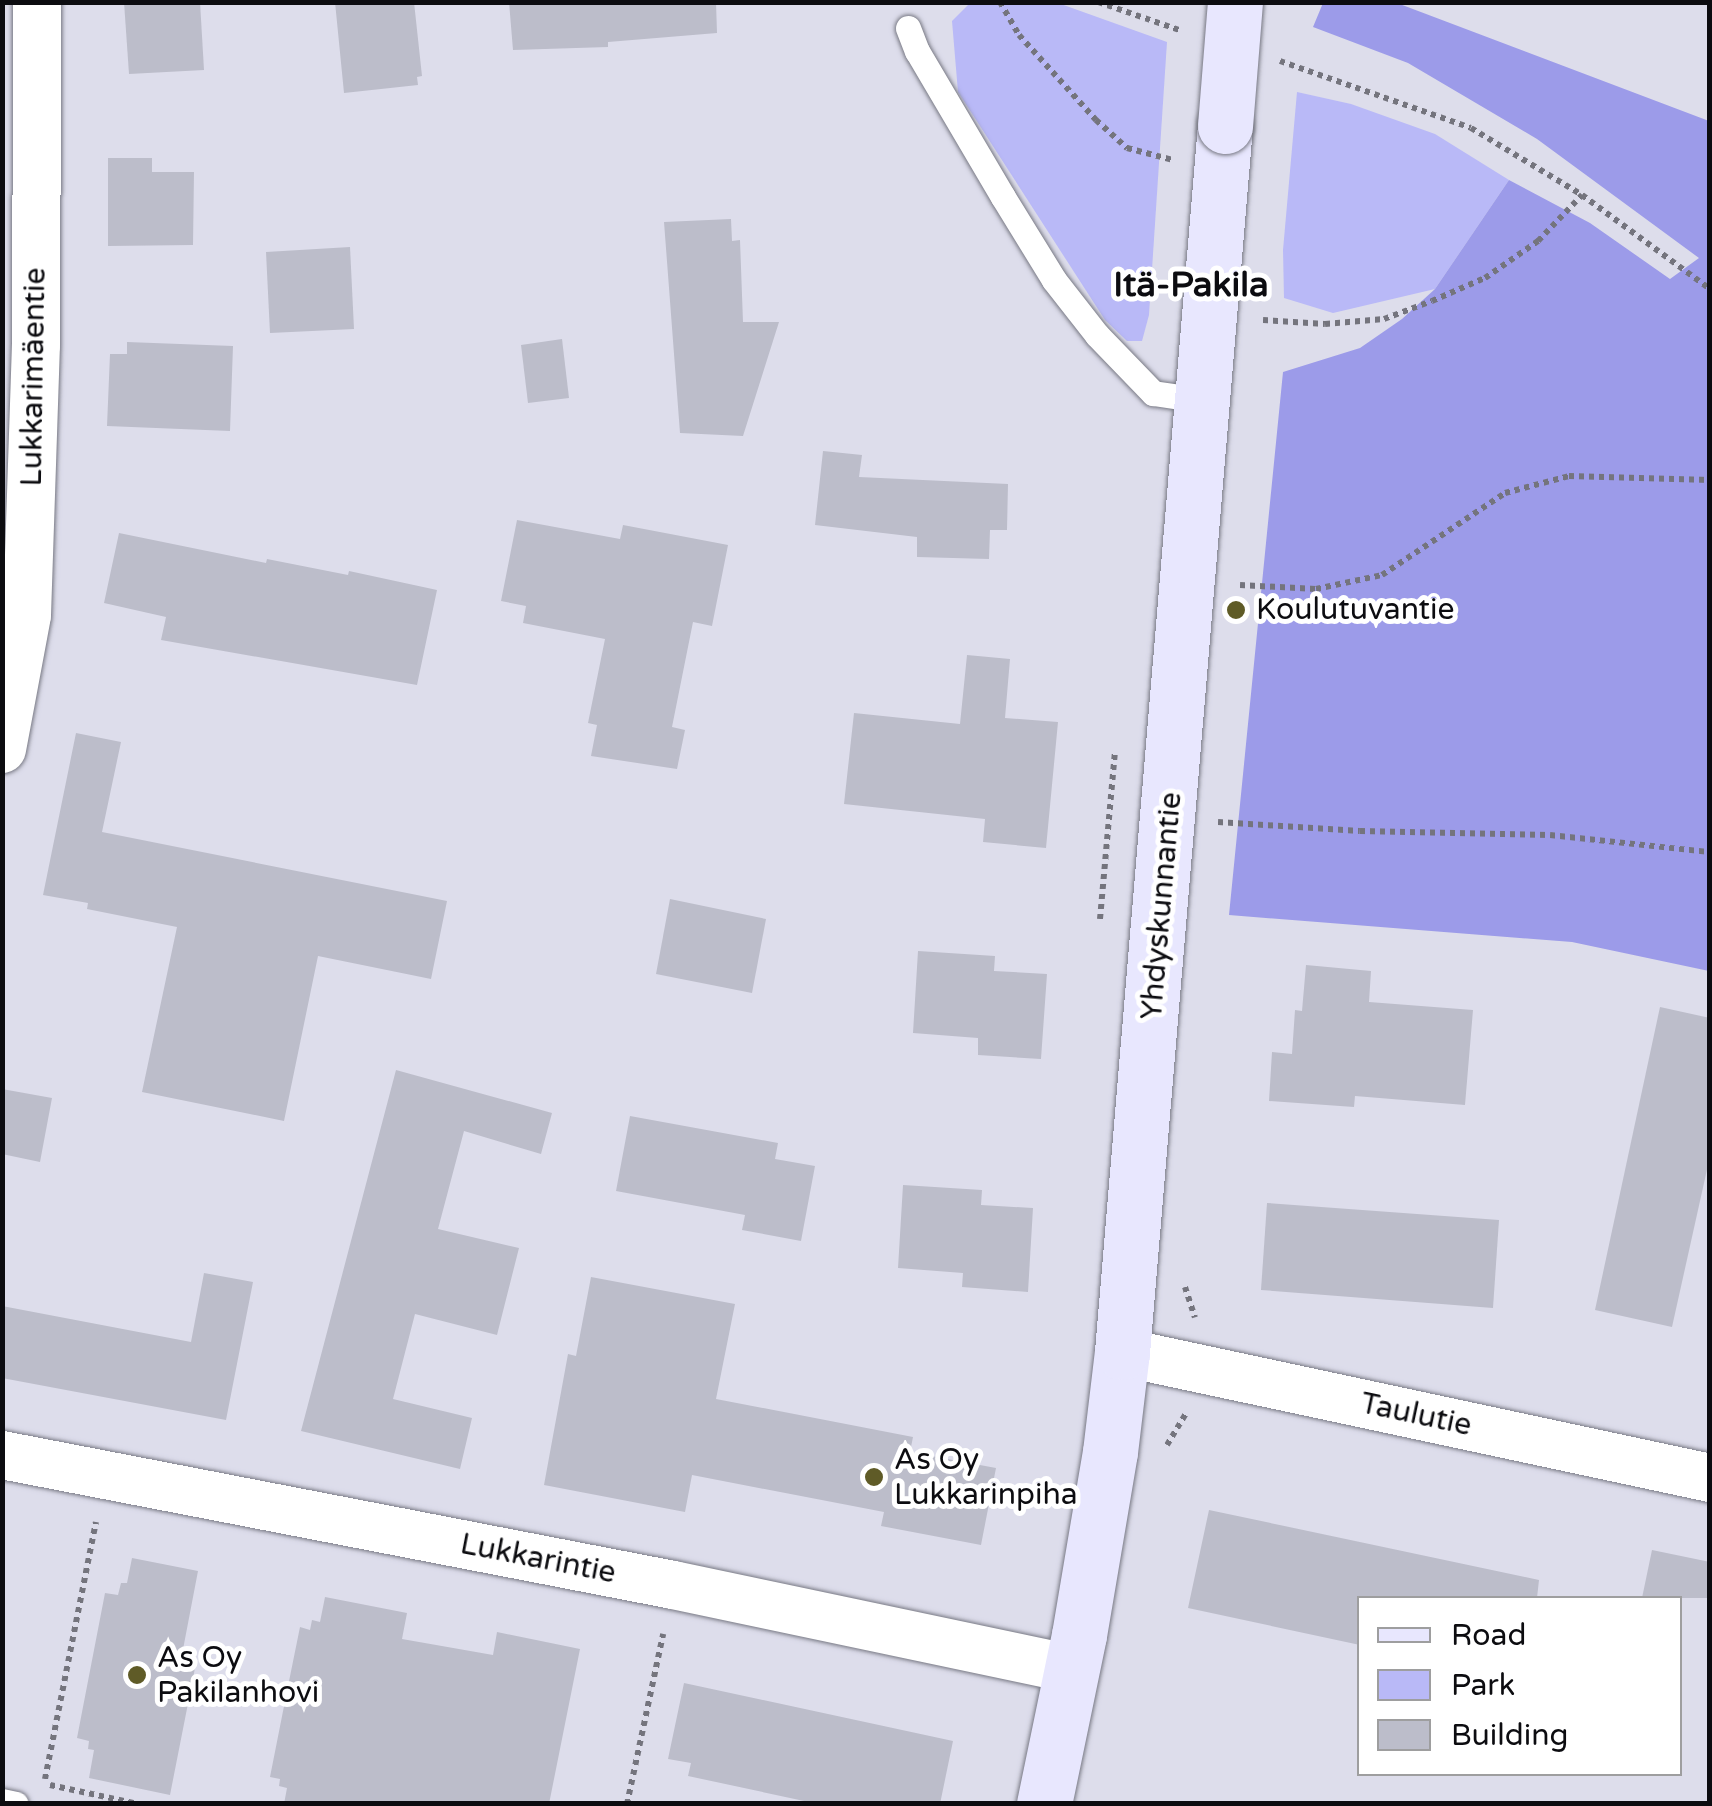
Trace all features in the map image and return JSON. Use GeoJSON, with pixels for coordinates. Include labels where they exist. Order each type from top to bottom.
{"type":"FeatureCollection","features":[{"type":"Feature","properties":{"kind":"main road","name":"Yhdyskunnantie"},"geometry":{"type":"LineString","coordinates":[[1044,1804],[1073,1669],[1110,1452],[1122,1352],[1225,126],[1215,19]]}},
{"type":"Feature","properties":{"kind":"street","name":"Lukkarimäentie"},"geometry":{"type":"LineString","coordinates":[[2,749],[28,615],[19,339],[38,2]]}},
{"type":"Feature","properties":{"kind":"street","name":"Taulutie"},"geometry":{"type":"LineString","coordinates":[[1122,1352],[1710,1478]]}},
{"type":"Feature","properties":{"kind":"street","name":"Lukkarintie"},"geometry":{"type":"LineString","coordinates":[[2,1455],[674,1586],[1073,1669]]}},
{"type":"Feature","properties":{"kind":"lane"},"geometry":{"type":"LineString","coordinates":[[908,28],[917,51],[1002,198],[1054,280],[1096,335],[1154,393],[1202,400]]}},
{"type":"Feature","properties":{"kind":"lane"},"geometry":{"type":"LineString","coordinates":[[2,1801],[16,1804]]}},
{"type":"Feature","properties":{"kind":"path"},"geometry":{"type":"LineString","coordinates":[[1000,2],[1019,35],[1127,148],[1179,162]]}},
{"type":"Feature","properties":{"kind":"path"},"geometry":{"type":"LineString","coordinates":[[1098,2],[1215,19]]}},
{"type":"Feature","properties":{"kind":"path"},"geometry":{"type":"LineString","coordinates":[[1266,57],[1472,128],[1582,195],[1710,290]]}},
{"type":"Feature","properties":{"kind":"path"},"geometry":{"type":"LineString","coordinates":[[1208,314],[1326,324],[1384,318],[1485,278],[1538,241],[1582,195]]}},
{"type":"Feature","properties":{"kind":"path"},"geometry":{"type":"LineString","coordinates":[[1237,585],[1316,589],[1382,576],[1506,493],[1569,476],[1710,480]]}},
{"type":"Feature","properties":{"kind":"path"},"geometry":{"type":"LineString","coordinates":[[1217,822],[1360,831],[1550,835],[1710,852]]}},
{"type":"Feature","properties":{"kind":"path"},"geometry":{"type":"LineString","coordinates":[[42,1794],[105,1475]]}},
{"type":"Feature","properties":{"kind":"path"},"geometry":{"type":"LineString","coordinates":[[626,1804],[674,1586]]}},
{"type":"Feature","properties":{"kind":"path"},"geometry":{"type":"LineString","coordinates":[[44,1784],[139,1804]]}},
{"type":"Feature","properties":{"kind":"green space"},"geometry":{"type":"Polygon","coordinates":[[[970,3],[1058,3],[1167,42],[1149,315],[1142,341],[1127,341],[1105,320],[958,92],[952,21],[970,3]]]}},
{"type":"Feature","properties":{"kind":"green space"},"geometry":{"type":"Polygon","coordinates":[[[1297,92],[1351,104],[1435,134],[1509,180],[1435,289],[1333,313],[1284,298],[1283,250],[1297,92]]]}},
{"type":"Feature","properties":{"kind":"shaded area"},"geometry":{"type":"Polygon","coordinates":[[[1323,3],[1397,3],[1709,121],[1709,971],[1572,942],[1229,915],[1283,372],[1360,348],[1402,319],[1435,289],[1509,180],[1590,223],[1670,279],[1699,258],[1537,139],[1408,63],[1313,27],[1323,3]]]}},
{"type":"Feature","properties":{"kind":"building"},"geometry":{"type":"Polygon","coordinates":[[[124,2],[200,2],[204,70],[129,74],[124,2]]]}},
{"type":"Feature","properties":{"kind":"building"},"geometry":{"type":"Polygon","coordinates":[[[335,2],[414,2],[422,76],[417,77],[418,85],[344,93],[335,2]]]}},
{"type":"Feature","properties":{"kind":"building"},"geometry":{"type":"Polygon","coordinates":[[[509,2],[716,2],[717,33],[608,42],[608,47],[513,50],[509,2]]]}},
{"type":"Feature","properties":{"kind":"building"},"geometry":{"type":"Polygon","coordinates":[[[108,158],[152,158],[152,172],[194,172],[193,245],[108,246],[108,158]]]}},
{"type":"Feature","properties":{"kind":"building"},"geometry":{"type":"Polygon","coordinates":[[[731,219],[732,241],[740,240],[743,322],[779,322],[743,436],[680,433],[664,222],[731,219]]]}},
{"type":"Feature","properties":{"kind":"building"},"geometry":{"type":"Polygon","coordinates":[[[350,247],[354,329],[270,333],[266,252],[350,247]]]}},
{"type":"Feature","properties":{"kind":"building"},"geometry":{"type":"Polygon","coordinates":[[[562,339],[569,398],[528,403],[521,345],[562,339]]]}},
{"type":"Feature","properties":{"kind":"building"},"geometry":{"type":"Polygon","coordinates":[[[127,342],[233,346],[230,431],[107,426],[110,354],[127,354],[127,342]]]}},
{"type":"Feature","properties":{"kind":"building"},"geometry":{"type":"Polygon","coordinates":[[[823,451],[862,455],[859,477],[1008,484],[1007,530],[990,530],[989,559],[917,557],[917,537],[815,525],[823,451]]]}},
{"type":"Feature","properties":{"kind":"building"},"geometry":{"type":"Polygon","coordinates":[[[517,520],[620,539],[623,525],[728,545],[712,626],[693,622],[672,727],[685,730],[677,769],[591,756],[597,725],[588,723],[605,639],[523,623],[526,606],[501,601],[517,520]]]}},
{"type":"Feature","properties":{"kind":"building"},"geometry":{"type":"Polygon","coordinates":[[[119,533],[266,563],[267,559],[348,575],[349,571],[437,590],[417,685],[161,640],[166,617],[104,603],[119,533]]]}},
{"type":"Feature","properties":{"kind":"building"},"geometry":{"type":"Polygon","coordinates":[[[967,655],[1010,659],[1005,718],[1058,722],[1046,848],[983,842],[985,819],[844,804],[854,713],[960,724],[967,655]]]}},
{"type":"Feature","properties":{"kind":"building"},"geometry":{"type":"Polygon","coordinates":[[[76,733],[121,742],[102,832],[447,901],[431,979],[318,956],[284,1121],[142,1092],[177,927],[87,909],[88,903],[43,895],[76,733]]]}},
{"type":"Feature","properties":{"kind":"building"},"geometry":{"type":"Polygon","coordinates":[[[670,899],[766,919],[752,993],[656,974],[670,899]]]}},
{"type":"Feature","properties":{"kind":"building"},"geometry":{"type":"Polygon","coordinates":[[[918,951],[995,956],[994,971],[1047,974],[1041,1059],[978,1055],[978,1038],[913,1033],[918,951]]]}},
{"type":"Feature","properties":{"kind":"building"},"geometry":{"type":"Polygon","coordinates":[[[1306,965],[1371,971],[1369,1002],[1473,1010],[1465,1105],[1355,1096],[1354,1107],[1269,1101],[1272,1052],[1292,1054],[1295,1010],[1302,1011],[1306,965]]]}},
{"type":"Feature","properties":{"kind":"building"},"geometry":{"type":"Polygon","coordinates":[[[1660,1007],[1710,1018],[1710,1156],[1672,1327],[1595,1310],[1660,1007]]]}},
{"type":"Feature","properties":{"kind":"building"},"geometry":{"type":"Polygon","coordinates":[[[396,1070],[552,1113],[541,1154],[464,1131],[438,1229],[519,1248],[497,1335],[415,1314],[393,1399],[472,1418],[460,1469],[301,1431],[396,1070]]]}},
{"type":"Feature","properties":{"kind":"building"},"geometry":{"type":"Polygon","coordinates":[[[2,1089],[52,1098],[40,1162],[2,1154],[2,1089]]]}},
{"type":"Feature","properties":{"kind":"building"},"geometry":{"type":"Polygon","coordinates":[[[630,1116],[778,1143],[775,1159],[815,1166],[801,1241],[742,1230],[745,1215],[616,1191],[630,1116]]]}},
{"type":"Feature","properties":{"kind":"building"},"geometry":{"type":"Polygon","coordinates":[[[903,1185],[982,1190],[981,1205],[1033,1208],[1028,1292],[962,1287],[963,1273],[898,1268],[903,1185]]]}},
{"type":"Feature","properties":{"kind":"building"},"geometry":{"type":"Polygon","coordinates":[[[1267,1203],[1499,1220],[1493,1308],[1261,1290],[1267,1203]]]}},
{"type":"Feature","properties":{"kind":"building"},"geometry":{"type":"Polygon","coordinates":[[[204,1273],[253,1282],[226,1420],[2,1378],[2,1306],[191,1342],[204,1273]]]}},
{"type":"Feature","properties":{"kind":"building"},"geometry":{"type":"Polygon","coordinates":[[[591,1277],[735,1304],[716,1399],[913,1437],[910,1452],[996,1468],[981,1545],[881,1526],[884,1512],[692,1475],[685,1512],[544,1485],[568,1354],[576,1356],[591,1277]]]}},
{"type":"Feature","properties":{"kind":"building"},"geometry":{"type":"Polygon","coordinates":[[[1209,1510],[1539,1580],[1537,1596],[1357,1596],[1357,1644],[1188,1608],[1209,1510]]]}},
{"type":"Feature","properties":{"kind":"building"},"geometry":{"type":"Polygon","coordinates":[[[1652,1550],[1710,1562],[1710,1598],[1642,1596],[1652,1550]]]}},
{"type":"Feature","properties":{"kind":"building","name":"As Oy Pakilanhovi"},"geometry":{"type":"Polygon","coordinates":[[[132,1558],[198,1571],[180,1665],[195,1668],[170,1795],[89,1778],[94,1750],[88,1749],[89,1741],[77,1738],[105,1593],[118,1595],[121,1583],[127,1583],[132,1558]]]}},
{"type":"Feature","properties":{"kind":"building"},"geometry":{"type":"Polygon","coordinates":[[[325,1597],[407,1613],[402,1639],[493,1655],[497,1632],[580,1649],[549,1804],[284,1804],[287,1788],[279,1786],[280,1779],[270,1777],[286,1696],[300,1627],[310,1630],[312,1620],[320,1622],[325,1597]]]}},
{"type":"Feature","properties":{"kind":"building"},"geometry":{"type":"Polygon","coordinates":[[[684,1683],[953,1741],[940,1804],[818,1804],[688,1776],[691,1763],[668,1759],[684,1683]]]}},
{"type":"Feature","properties":{"kind":"place","name":"Koulutuvantie"},"geometry":{"type":"Point","coordinates":[1236,610]}},
{"type":"Feature","properties":{"kind":"place","name":"As Oy Lukkarinpiha"},"geometry":{"type":"Point","coordinates":[874,1477]}},
{"type":"Feature","properties":{"kind":"place","name":"As Oy Pakilanhovi"},"geometry":{"type":"Point","coordinates":[137,1675]}},
{"type":"Feature","properties":{"kind":"district","name":"Itä-Pakila"},"geometry":{"type":"Point","coordinates":[1191,285]}}]}
